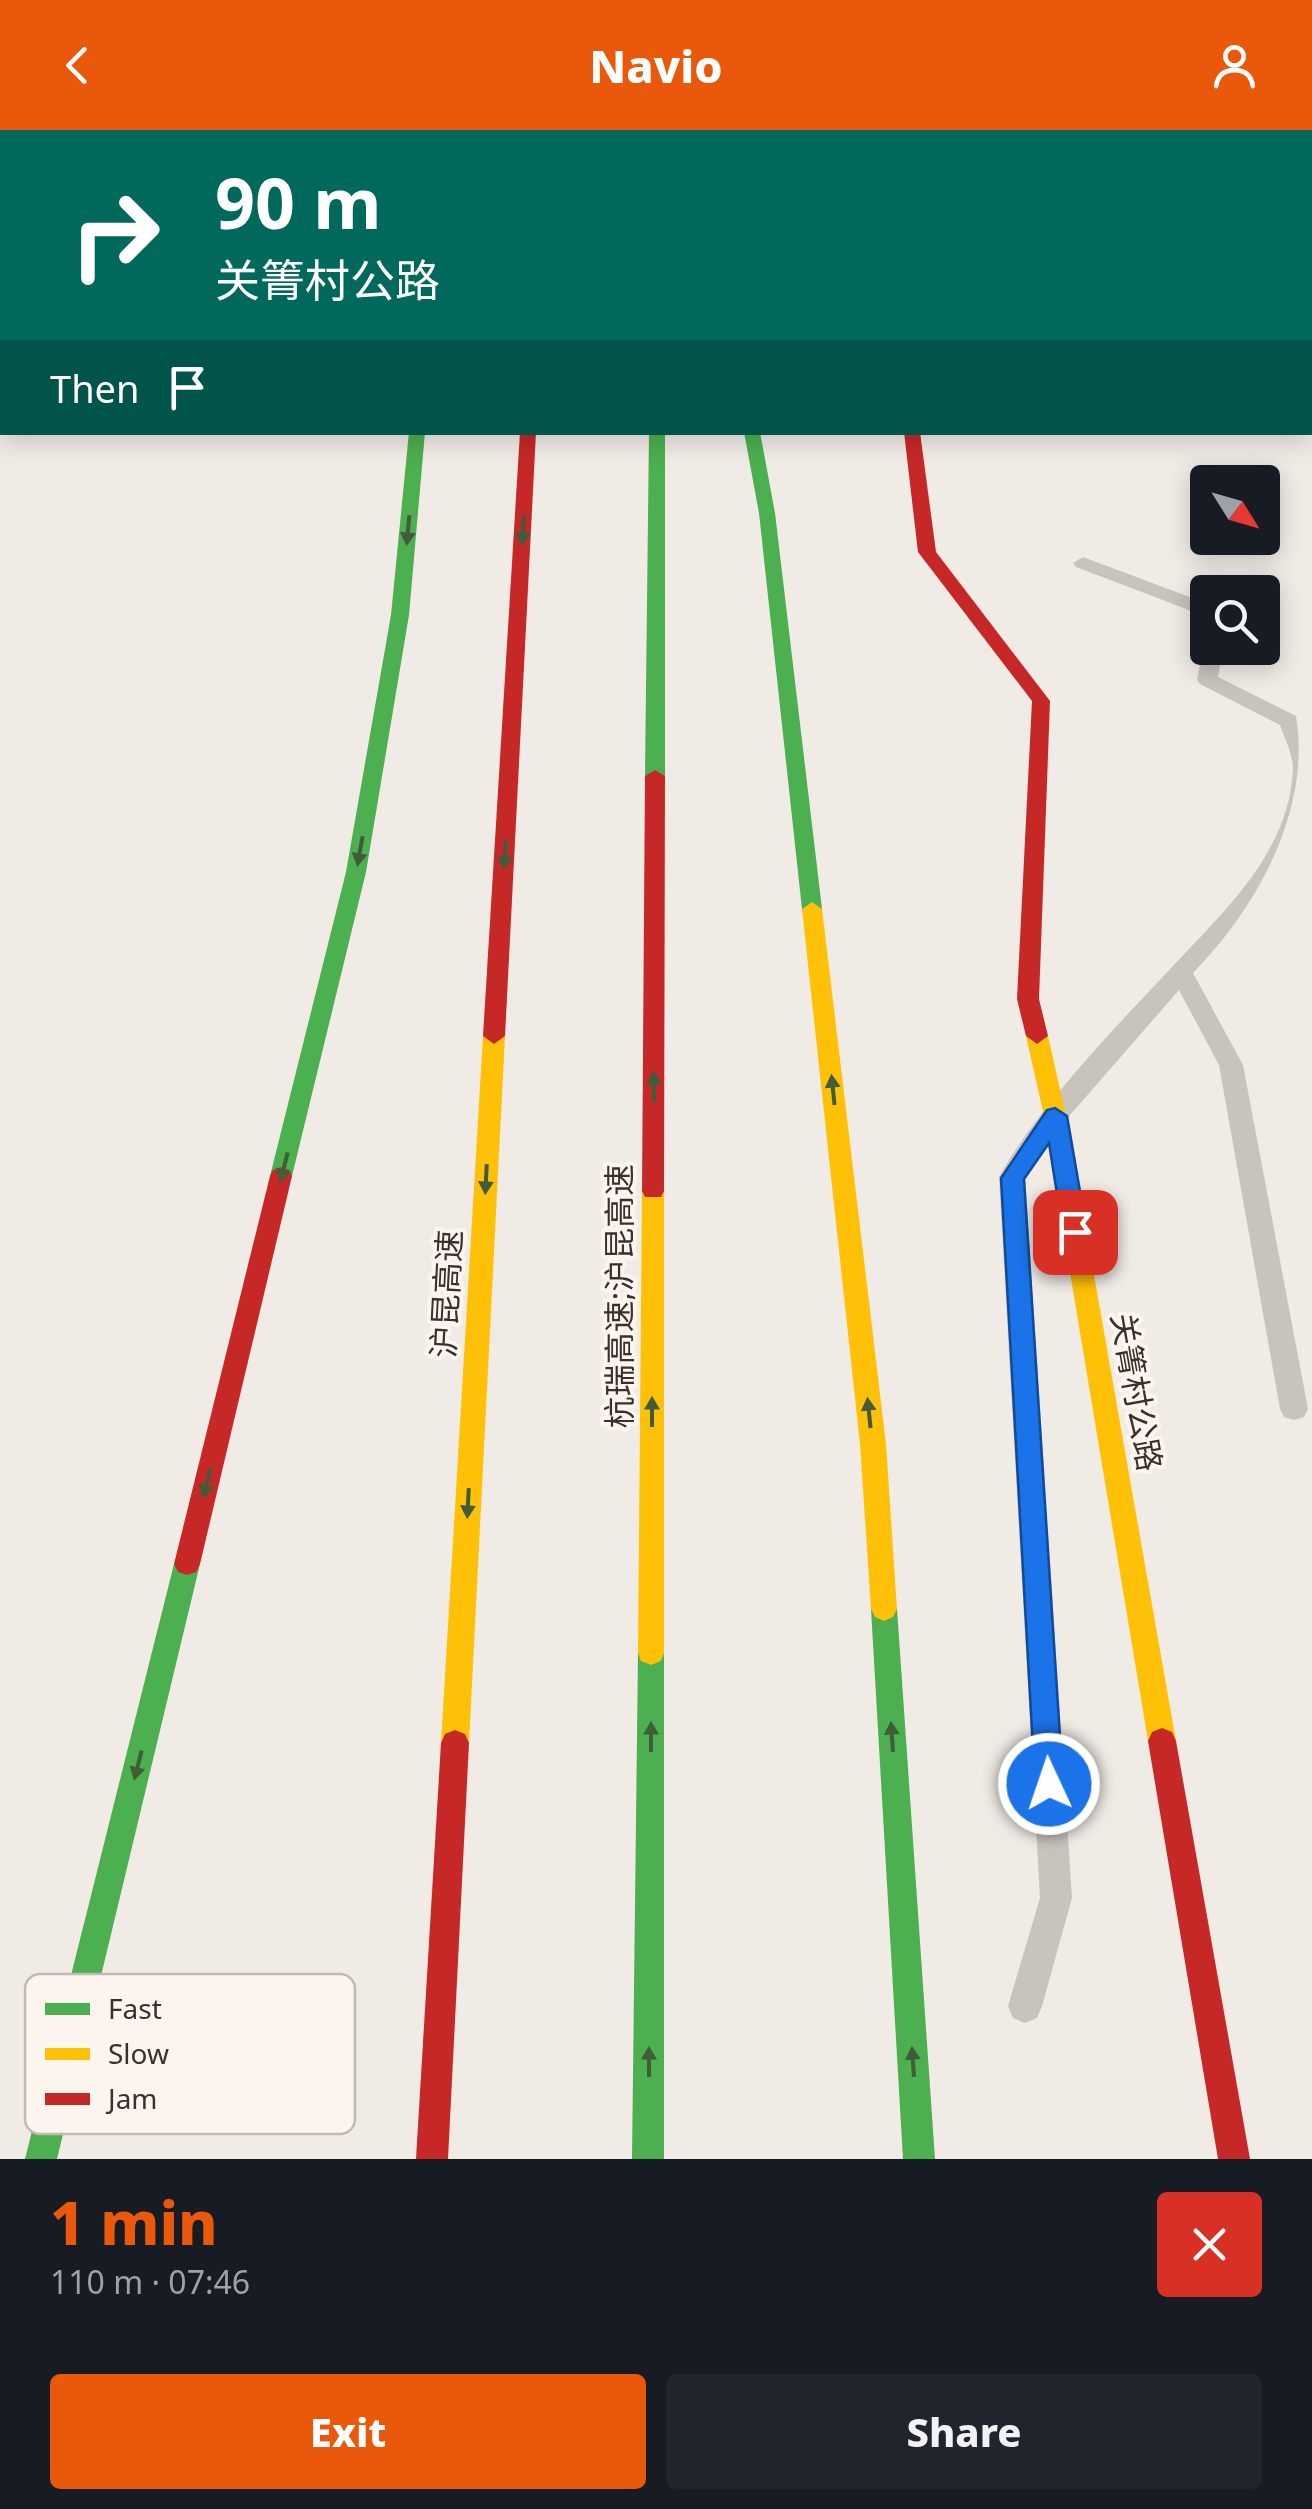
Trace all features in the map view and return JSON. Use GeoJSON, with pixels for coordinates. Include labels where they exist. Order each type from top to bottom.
{"type":"FeatureCollection","features":[{"type":"Feature","properties":{"kind":"main road"},"geometry":{"type":"LineString","coordinates":[[86,1974],[356,872],[400,615],[417,435]]}},
{"type":"Feature","properties":{"kind":"main road","name":"沪昆高速"},"geometry":{"type":"LineString","coordinates":[[432,2159],[528,435]]}},
{"type":"Feature","properties":{"kind":"main road","name":"杭瑞高速;沪昆高速"},"geometry":{"type":"LineString","coordinates":[[648,2159],[657,435]]}},
{"type":"Feature","properties":{"kind":"main road"},"geometry":{"type":"LineString","coordinates":[[753,435],[768,514],[873,1444],[919,2159]]}},
{"type":"Feature","properties":{"kind":"main road","name":"关箐村公路"},"geometry":{"type":"LineString","coordinates":[[912,435],[927,552],[1041,701],[1028,999],[1055,1116],[1234,2159]]}},
{"type":"Feature","properties":{"kind":"main road"},"geometry":{"type":"LineString","coordinates":[[41,2159],[47,2134]]}},
{"type":"Feature","properties":{"kind":"lane"},"geometry":{"type":"LineString","coordinates":[[1083,562],[1190,604]]}},
{"type":"Feature","properties":{"kind":"lane"},"geometry":{"type":"LineString","coordinates":[[1025,2006],[1056,1898],[1012,1178],[1055,1116],[1181,972],[1239,913],[1288,839],[1304,766],[1289,721],[1207,680],[1210,665]]}},
{"type":"Feature","properties":{"kind":"lane"},"geometry":{"type":"LineString","coordinates":[[1181,972],[1231,1065],[1294,1410]]}},
{"type":"Feature","properties":{"kind":"traffic: fast"},"geometry":{"type":"LineString","coordinates":[[281,1176],[356,872],[400,615],[417,435]]}},
{"type":"Feature","properties":{"kind":"traffic: fast"},"geometry":{"type":"LineString","coordinates":[[655,776],[657,435]]}},
{"type":"Feature","properties":{"kind":"traffic: fast"},"geometry":{"type":"LineString","coordinates":[[753,435],[767,513],[812,909]]}},
{"type":"Feature","properties":{"kind":"traffic: fast"},"geometry":{"type":"LineString","coordinates":[[86,1974],[187,1564]]}},
{"type":"Feature","properties":{"kind":"traffic: fast"},"geometry":{"type":"LineString","coordinates":[[884,1609],[919,2159]]}},
{"type":"Feature","properties":{"kind":"traffic: fast"},"geometry":{"type":"LineString","coordinates":[[648,2159],[651,1653]]}},
{"type":"Feature","properties":{"kind":"traffic: fast"},"geometry":{"type":"LineString","coordinates":[[41,2159],[47,2134]]}},
{"type":"Feature","properties":{"kind":"traffic: slow"},"geometry":{"type":"LineString","coordinates":[[812,909],[873,1444],[884,1609]]}},
{"type":"Feature","properties":{"kind":"traffic: slow"},"geometry":{"type":"LineString","coordinates":[[455,1743],[494,1036]]}},
{"type":"Feature","properties":{"kind":"traffic: slow"},"geometry":{"type":"LineString","coordinates":[[1037,1036],[1055,1116],[1162,1741]]}},
{"type":"Feature","properties":{"kind":"traffic: slow"},"geometry":{"type":"LineString","coordinates":[[651,1653],[653,1191]]}},
{"type":"Feature","properties":{"kind":"traffic: jam"},"geometry":{"type":"LineString","coordinates":[[494,1036],[528,435]]}},
{"type":"Feature","properties":{"kind":"traffic: jam"},"geometry":{"type":"LineString","coordinates":[[912,435],[927,552],[1041,701],[1028,999],[1037,1036]]}},
{"type":"Feature","properties":{"kind":"traffic: jam"},"geometry":{"type":"LineString","coordinates":[[653,1191],[655,776]]}},
{"type":"Feature","properties":{"kind":"traffic: jam"},"geometry":{"type":"LineString","coordinates":[[187,1564],[281,1176]]}},
{"type":"Feature","properties":{"kind":"traffic: jam"},"geometry":{"type":"LineString","coordinates":[[1162,1741],[1234,2159]]}},
{"type":"Feature","properties":{"kind":"traffic: jam"},"geometry":{"type":"LineString","coordinates":[[432,2159],[455,1743]]}},
{"type":"Feature","properties":{"kind":"route"},"geometry":{"type":"LineString","coordinates":[[1049,1784],[1012,1178],[1055,1116],[1075,1232]]}}]}
